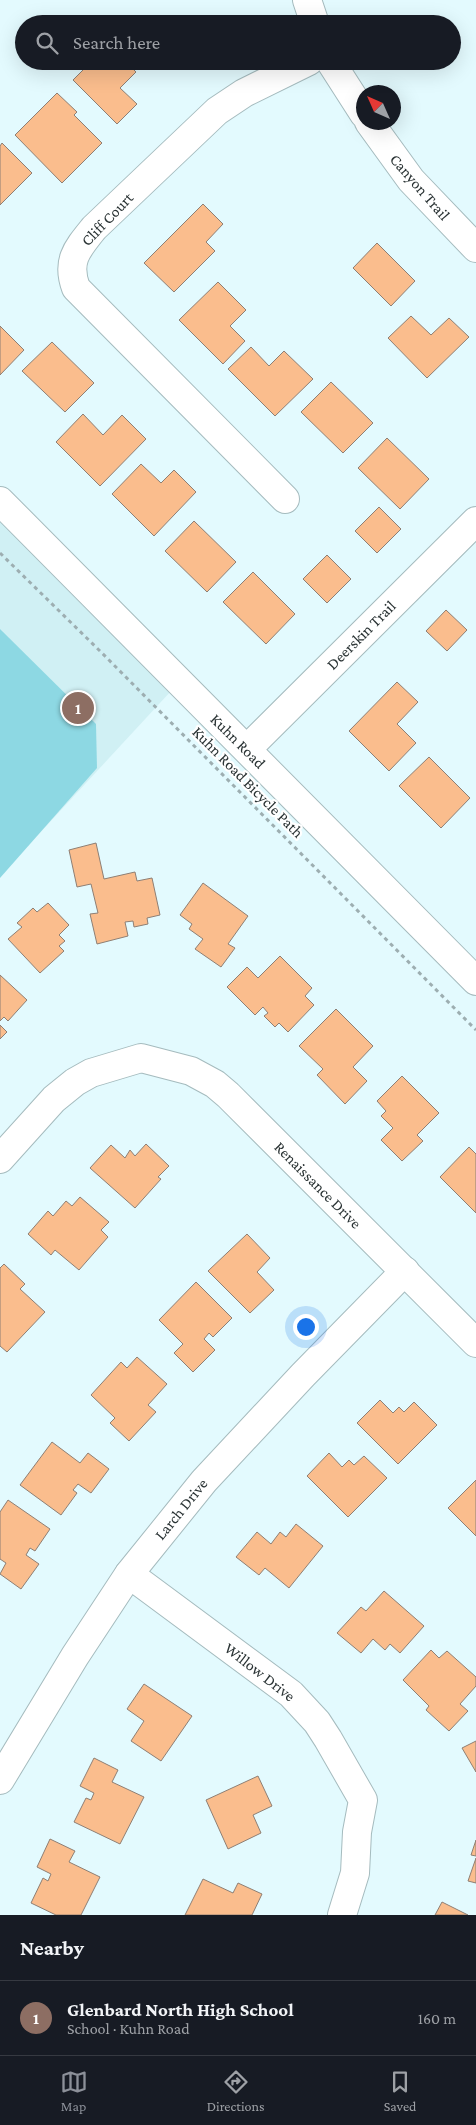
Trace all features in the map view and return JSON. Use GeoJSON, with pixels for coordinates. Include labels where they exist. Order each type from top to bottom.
{"type":"FeatureCollection","features":[{"type":"Feature","properties":{"kind":"street"},"geometry":{"type":"LineString","coordinates":[[307,0],[312,15]]}},
{"type":"Feature","properties":{"kind":"street","name":"Cliff Court"},"geometry":{"type":"LineString","coordinates":[[285,499],[81,294],[60,266],[94,228],[217,110],[291,70]]}},
{"type":"Feature","properties":{"kind":"street"},"geometry":{"type":"LineString","coordinates":[[336,70],[356,102]]}},
{"type":"Feature","properties":{"kind":"street","name":"Canyon Trail"},"geometry":{"type":"LineString","coordinates":[[375,130],[411,180],[476,248]]}},
{"type":"Feature","properties":{"kind":"street","name":"Kuhn Road"},"geometry":{"type":"LineString","coordinates":[[0,501],[476,981]]}},
{"type":"Feature","properties":{"kind":"street","name":"Deerskin Trail"},"geometry":{"type":"LineString","coordinates":[[246,749],[476,521]]}},
{"type":"Feature","properties":{"kind":"street","name":"Renaissance Drive"},"geometry":{"type":"LineString","coordinates":[[0,1159],[54,1099],[75,1082],[92,1073],[141,1058],[191,1071],[215,1084],[476,1343]]}},
{"type":"Feature","properties":{"kind":"street","name":"Larch Drive"},"geometry":{"type":"LineString","coordinates":[[0,1780],[75,1656],[129,1574],[210,1474],[303,1375],[405,1271]]}},
{"type":"Feature","properties":{"kind":"street","name":"Willow Drive"},"geometry":{"type":"LineString","coordinates":[[129,1574],[292,1694],[317,1722],[328,1739],[363,1800],[357,1832],[355,1873],[342,1915]]}},
{"type":"Feature","properties":{"kind":"path","name":"Kuhn Road Bicycle Path"},"geometry":{"type":"LineString","coordinates":[[0,553],[108,659],[476,1030]]}},
{"type":"Feature","properties":{"kind":"shaded area"},"geometry":{"type":"Polygon","coordinates":[[[0,519],[171,691],[0,876],[0,519]]]}},
{"type":"Feature","properties":{"kind":"shaded area"},"geometry":{"type":"Polygon","coordinates":[[[0,629],[96,724],[97,768],[0,878],[0,629]]]}},
{"type":"Feature","properties":{"kind":"building"},"geometry":{"type":"Polygon","coordinates":[[[83,70],[134,70],[136,72],[120,88],[137,104],[117,124],[73,80],[83,70]]]}},
{"type":"Feature","properties":{"kind":"building"},"geometry":{"type":"Polygon","coordinates":[[[57,93],[77,112],[74,115],[102,143],[62,183],[15,135],[57,93]]]}},
{"type":"Feature","properties":{"kind":"building"},"geometry":{"type":"Polygon","coordinates":[[[2,143],[32,173],[0,205],[0,146],[2,143]]]}},
{"type":"Feature","properties":{"kind":"building"},"geometry":{"type":"Polygon","coordinates":[[[203,204],[223,224],[206,242],[215,251],[174,292],[144,263],[203,204]]]}},
{"type":"Feature","properties":{"kind":"building"},"geometry":{"type":"Polygon","coordinates":[[[377,243],[415,281],[391,306],[353,268],[377,243]]]}},
{"type":"Feature","properties":{"kind":"building"},"geometry":{"type":"Polygon","coordinates":[[[218,282],[246,310],[230,326],[245,341],[223,364],[179,320],[218,282]]]}},
{"type":"Feature","properties":{"kind":"building"},"geometry":{"type":"Polygon","coordinates":[[[411,316],[431,335],[449,318],[469,337],[427,378],[388,338],[411,316]]]}},
{"type":"Feature","properties":{"kind":"building"},"geometry":{"type":"Polygon","coordinates":[[[0,326],[24,350],[0,375],[0,326]]]}},
{"type":"Feature","properties":{"kind":"building"},"geometry":{"type":"Polygon","coordinates":[[[52,342],[94,383],[65,412],[22,371],[52,342]]]}},
{"type":"Feature","properties":{"kind":"building"},"geometry":{"type":"Polygon","coordinates":[[[251,347],[269,366],[284,351],[313,379],[275,416],[228,369],[251,347]]]}},
{"type":"Feature","properties":{"kind":"building"},"geometry":{"type":"Polygon","coordinates":[[[331,382],[373,423],[343,453],[301,412],[331,382]]]}},
{"type":"Feature","properties":{"kind":"building"},"geometry":{"type":"Polygon","coordinates":[[[83,414],[103,435],[122,415],[146,439],[100,486],[56,442],[83,414]]]}},
{"type":"Feature","properties":{"kind":"building"},"geometry":{"type":"Polygon","coordinates":[[[387,438],[429,479],[400,509],[358,468],[387,438]]]}},
{"type":"Feature","properties":{"kind":"building"},"geometry":{"type":"Polygon","coordinates":[[[141,464],[161,483],[174,470],[196,492],[154,536],[112,494],[141,464]]]}},
{"type":"Feature","properties":{"kind":"building"},"geometry":{"type":"Polygon","coordinates":[[[379,507],[401,529],[377,553],[355,531],[379,507]]]}},
{"type":"Feature","properties":{"kind":"building"},"geometry":{"type":"Polygon","coordinates":[[[194,521],[236,562],[207,592],[165,551],[194,521]]]}},
{"type":"Feature","properties":{"kind":"building"},"geometry":{"type":"Polygon","coordinates":[[[327,555],[351,579],[327,603],[303,579],[327,555]]]}},
{"type":"Feature","properties":{"kind":"building"},"geometry":{"type":"Polygon","coordinates":[[[253,572],[295,614],[266,644],[223,602],[253,572]]]}},
{"type":"Feature","properties":{"kind":"building"},"geometry":{"type":"Polygon","coordinates":[[[446,610],[467,630],[447,651],[426,631],[446,610]]]}},
{"type":"Feature","properties":{"kind":"building"},"geometry":{"type":"Polygon","coordinates":[[[397,682],[418,702],[397,724],[416,743],[389,771],[349,731],[397,682]]]}},
{"type":"Feature","properties":{"kind":"building"},"geometry":{"type":"Polygon","coordinates":[[[429,757],[470,798],[441,828],[399,786],[429,757]]]}},
{"type":"Feature","properties":{"kind":"building"},"geometry":{"type":"Polygon","coordinates":[[[96,843],[104,879],[135,872],[137,881],[152,878],[160,915],[147,918],[148,924],[134,927],[133,921],[125,922],[128,936],[97,944],[90,914],[98,913],[91,884],[77,887],[69,850],[96,843]]]}},
{"type":"Feature","properties":{"kind":"building"},"geometry":{"type":"Polygon","coordinates":[[[203,883],[248,916],[228,944],[235,948],[221,967],[195,949],[203,939],[189,929],[192,924],[180,915],[203,883]]]}},
{"type":"Feature","properties":{"kind":"building"},"geometry":{"type":"Polygon","coordinates":[[[48,903],[69,925],[59,935],[65,941],[59,946],[64,951],[40,973],[8,939],[22,927],[17,923],[33,908],[37,912],[48,903]]]}},
{"type":"Feature","properties":{"kind":"building"},"geometry":{"type":"Polygon","coordinates":[[[280,956],[312,988],[305,996],[314,1005],[288,1032],[279,1023],[275,1027],[264,1016],[268,1013],[263,1007],[255,1015],[227,987],[247,967],[258,978],[280,956]]]}},
{"type":"Feature","properties":{"kind":"building"},"geometry":{"type":"Polygon","coordinates":[[[0,975],[27,1000],[8,1021],[4,1017],[0,1021],[0,975]]]}},
{"type":"Feature","properties":{"kind":"building"},"geometry":{"type":"Polygon","coordinates":[[[336,1009],[373,1046],[353,1067],[367,1081],[345,1104],[317,1075],[323,1069],[299,1046],[336,1009]]]}},
{"type":"Feature","properties":{"kind":"building"},"geometry":{"type":"Polygon","coordinates":[[[0,1025],[7,1032],[0,1039],[0,1025]]]}},
{"type":"Feature","properties":{"kind":"building"},"geometry":{"type":"Polygon","coordinates":[[[402,1076],[439,1113],[417,1135],[423,1141],[402,1161],[381,1140],[393,1128],[381,1116],[386,1111],[377,1101],[402,1076]]]}},
{"type":"Feature","properties":{"kind":"building"},"geometry":{"type":"Polygon","coordinates":[[[146,1144],[169,1166],[158,1177],[161,1179],[135,1208],[90,1168],[111,1145],[125,1158],[130,1150],[135,1156],[146,1144]]]}},
{"type":"Feature","properties":{"kind":"building"},"geometry":{"type":"Polygon","coordinates":[[[469,1147],[476,1154],[476,1213],[440,1177],[469,1147]]]}},
{"type":"Feature","properties":{"kind":"building"},"geometry":{"type":"Polygon","coordinates":[[[80,1197],[109,1222],[101,1230],[108,1237],[79,1270],[55,1250],[51,1255],[28,1234],[48,1211],[53,1216],[66,1201],[72,1206],[80,1197]]]}},
{"type":"Feature","properties":{"kind":"building"},"geometry":{"type":"Polygon","coordinates":[[[247,1234],[270,1258],[257,1272],[274,1290],[250,1313],[208,1271],[247,1234]]]}},
{"type":"Feature","properties":{"kind":"building"},"geometry":{"type":"Polygon","coordinates":[[[4,1264],[25,1284],[20,1289],[45,1312],[7,1352],[0,1346],[0,1268],[4,1264]]]}},
{"type":"Feature","properties":{"kind":"building"},"geometry":{"type":"Polygon","coordinates":[[[196,1282],[232,1318],[213,1337],[209,1333],[204,1339],[215,1350],[193,1372],[174,1353],[183,1344],[159,1320],[196,1282]]]}},
{"type":"Feature","properties":{"kind":"building"},"geometry":{"type":"Polygon","coordinates":[[[137,1357],[167,1384],[148,1405],[156,1412],[129,1441],[110,1423],[115,1418],[91,1395],[121,1362],[127,1368],[137,1357]]]}},
{"type":"Feature","properties":{"kind":"building"},"geometry":{"type":"Polygon","coordinates":[[[380,1400],[393,1413],[399,1407],[404,1412],[414,1402],[437,1425],[398,1464],[357,1423],[380,1400]]]}},
{"type":"Feature","properties":{"kind":"building"},"geometry":{"type":"Polygon","coordinates":[[[52,1442],[80,1463],[88,1453],[109,1469],[91,1493],[78,1484],[73,1490],[77,1493],[61,1515],[20,1485],[52,1442]]]}},
{"type":"Feature","properties":{"kind":"building"},"geometry":{"type":"Polygon","coordinates":[[[329,1453],[342,1467],[349,1460],[354,1465],[364,1456],[387,1478],[348,1517],[307,1476],[329,1453]]]}},
{"type":"Feature","properties":{"kind":"building"},"geometry":{"type":"Polygon","coordinates":[[[476,1480],[476,1536],[448,1508],[476,1480]]]}},
{"type":"Feature","properties":{"kind":"building"},"geometry":{"type":"Polygon","coordinates":[[[8,1500],[50,1529],[35,1551],[30,1548],[26,1555],[39,1564],[21,1589],[0,1574],[6,1563],[0,1559],[0,1512],[8,1500]]]}},
{"type":"Feature","properties":{"kind":"building"},"geometry":{"type":"Polygon","coordinates":[[[296,1524],[323,1546],[289,1588],[265,1568],[259,1575],[236,1557],[257,1532],[271,1544],[280,1532],[286,1537],[296,1524]]]}},
{"type":"Feature","properties":{"kind":"building"},"geometry":{"type":"Polygon","coordinates":[[[384,1591],[424,1626],[400,1653],[390,1644],[385,1650],[373,1639],[361,1653],[337,1633],[361,1607],[366,1611],[384,1591]]]}},
{"type":"Feature","properties":{"kind":"building"},"geometry":{"type":"Polygon","coordinates":[[[431,1650],[439,1658],[447,1651],[476,1677],[476,1686],[460,1704],[468,1711],[449,1731],[426,1710],[429,1706],[403,1680],[431,1650]]]}},
{"type":"Feature","properties":{"kind":"building"},"geometry":{"type":"Polygon","coordinates":[[[144,1684],[192,1716],[161,1761],[131,1741],[144,1721],[127,1709],[144,1684]]]}},
{"type":"Feature","properties":{"kind":"building"},"geometry":{"type":"Polygon","coordinates":[[[476,1741],[476,1772],[462,1748],[476,1741]]]}},
{"type":"Feature","properties":{"kind":"building"},"geometry":{"type":"Polygon","coordinates":[[[94,1758],[118,1770],[112,1782],[144,1797],[120,1844],[74,1822],[86,1798],[91,1800],[94,1793],[80,1786],[94,1758]]]}},
{"type":"Feature","properties":{"kind":"building"},"geometry":{"type":"Polygon","coordinates":[[[258,1776],[272,1806],[253,1815],[261,1833],[228,1849],[206,1800],[258,1776]]]}},
{"type":"Feature","properties":{"kind":"building"},"geometry":{"type":"Polygon","coordinates":[[[50,1839],[75,1851],[69,1862],[100,1877],[81,1915],[56,1915],[31,1903],[43,1878],[48,1881],[51,1874],[37,1867],[50,1839]]]}},
{"type":"Feature","properties":{"kind":"building"},"geometry":{"type":"Polygon","coordinates":[[[476,1840],[476,1856],[471,1855],[476,1840]]]}},
{"type":"Feature","properties":{"kind":"building"},"geometry":{"type":"Polygon","coordinates":[[[476,1858],[476,1883],[468,1881],[476,1858]]]}},
{"type":"Feature","properties":{"kind":"building"},"geometry":{"type":"Polygon","coordinates":[[[203,1879],[233,1893],[238,1883],[262,1894],[252,1915],[185,1915],[203,1879]]]}},
{"type":"Feature","properties":{"kind":"building"},"geometry":{"type":"Polygon","coordinates":[[[442,1902],[468,1915],[435,1915],[442,1902]]]}},
{"type":"Feature","properties":{"kind":"place","name":"Glenbard North High School"},"geometry":{"type":"Point","coordinates":[78,708]}}]}
